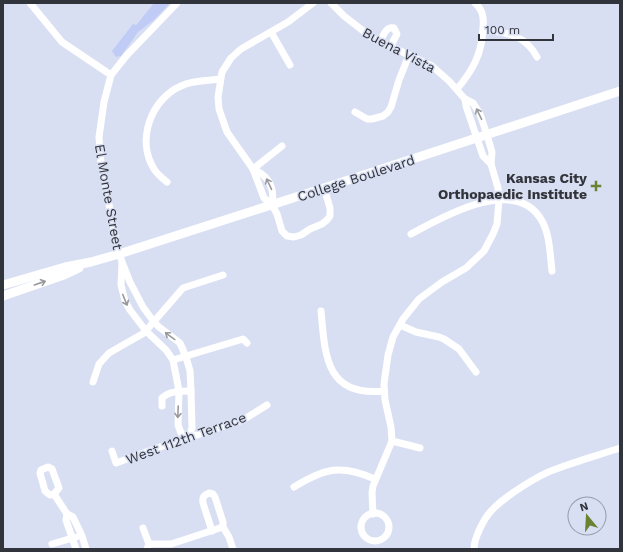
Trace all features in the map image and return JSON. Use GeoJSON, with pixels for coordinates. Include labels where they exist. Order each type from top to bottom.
{"type":"FeatureCollection","features":[{"type":"Feature","properties":{"kind":"main road","name":"College Boulevard"},"geometry":{"type":"LineString","coordinates":[[3,286],[65,267],[120,258],[272,205],[620,91]]}},
{"type":"Feature","properties":{"kind":"main road","name":"College Boulevard"},"geometry":{"type":"LineString","coordinates":[[3,296],[64,275],[91,262]]}},
{"type":"Feature","properties":{"kind":"street"},"geometry":{"type":"LineString","coordinates":[[30,3],[62,42],[111,75],[126,55],[177,3]]}},
{"type":"Feature","properties":{"kind":"street"},"geometry":{"type":"LineString","coordinates":[[313,3],[299,15],[237,52],[224,68],[220,79],[218,97],[223,122],[231,140],[253,169],[261,172],[266,177],[274,195],[272,205],[277,214],[282,231],[287,236],[294,237],[301,235],[327,220],[330,216],[330,208],[324,188]]}},
{"type":"Feature","properties":{"kind":"street","name":"Buena Vista"},"geometry":{"type":"LineString","coordinates":[[331,3],[356,26],[380,42],[432,66],[442,73],[465,99],[473,103],[480,114],[487,134],[492,152],[491,164]]}},
{"type":"Feature","properties":{"kind":"street"},"geometry":{"type":"LineString","coordinates":[[457,89],[474,66],[480,53],[484,18],[475,3]]}},
{"type":"Feature","properties":{"kind":"street"},"geometry":{"type":"LineString","coordinates":[[380,42],[387,29],[390,27],[394,28],[397,34],[390,47]]}},
{"type":"Feature","properties":{"kind":"street"},"geometry":{"type":"LineString","coordinates":[[483,29],[502,32],[519,38],[530,45],[537,57]]}},
{"type":"Feature","properties":{"kind":"street"},"geometry":{"type":"LineString","coordinates":[[271,32],[290,65]]}},
{"type":"Feature","properties":{"kind":"street"},"geometry":{"type":"LineString","coordinates":[[355,112],[367,119],[372,119],[383,116],[388,112],[392,107],[398,80],[409,55]]}},
{"type":"Feature","properties":{"kind":"street","name":"El Monte Street"},"geometry":{"type":"LineString","coordinates":[[111,75],[102,114],[99,137],[101,164],[120,258],[121,285],[125,301],[130,310],[146,331],[166,350],[173,360],[179,391],[178,425],[181,433],[189,437],[192,428],[191,391],[190,371],[186,356],[180,343],[154,322],[138,298],[120,258]]}},
{"type":"Feature","properties":{"kind":"street"},"geometry":{"type":"LineString","coordinates":[[167,182],[154,170],[147,153],[146,134],[153,112],[165,96],[180,86],[198,80],[220,79]]}},
{"type":"Feature","properties":{"kind":"street","name":"Buena Vista"},"geometry":{"type":"LineString","coordinates":[[465,99],[482,156],[491,164]]}},
{"type":"Feature","properties":{"kind":"street"},"geometry":{"type":"LineString","coordinates":[[253,169],[282,146]]}},
{"type":"Feature","properties":{"kind":"street"},"geometry":{"type":"LineString","coordinates":[[372,514],[372,493],[375,479],[392,441],[391,427],[384,391],[385,371],[393,337],[412,307],[419,299],[442,282],[466,268],[484,251],[497,224],[499,200],[498,188],[491,164]]}},
{"type":"Feature","properties":{"kind":"street"},"geometry":{"type":"LineString","coordinates":[[411,234],[456,211],[499,200],[522,202],[529,206],[542,222],[546,235],[552,271]]}},
{"type":"Feature","properties":{"kind":"street"},"geometry":{"type":"LineString","coordinates":[[93,382],[99,364],[109,353],[146,331],[183,288],[223,275]]}},
{"type":"Feature","properties":{"kind":"street"},"geometry":{"type":"LineString","coordinates":[[322,311],[327,359],[338,378],[352,388],[370,392],[384,391]]}},
{"type":"Feature","properties":{"kind":"street"},"geometry":{"type":"LineString","coordinates":[[400,325],[416,332],[444,339],[459,349],[476,372]]}},
{"type":"Feature","properties":{"kind":"street"},"geometry":{"type":"LineString","coordinates":[[173,360],[243,339],[247,343]]}},
{"type":"Feature","properties":{"kind":"street"},"geometry":{"type":"LineString","coordinates":[[162,406],[161,401],[164,396],[179,391],[191,391]]}},
{"type":"Feature","properties":{"kind":"street","name":"West 112th Terrace"},"geometry":{"type":"LineString","coordinates":[[112,451],[116,464],[162,446],[243,420],[267,405]]}},
{"type":"Feature","properties":{"kind":"street"},"geometry":{"type":"LineString","coordinates":[[392,441],[420,448]]}},
{"type":"Feature","properties":{"kind":"street"},"geometry":{"type":"LineString","coordinates":[[474,549],[474,545],[482,526],[491,510],[508,497],[539,477],[555,469],[620,448]]}},
{"type":"Feature","properties":{"kind":"street"},"geometry":{"type":"LineString","coordinates":[[294,487],[317,474],[343,469],[357,472],[375,479]]}},
{"type":"Feature","properties":{"kind":"street"},"geometry":{"type":"LineString","coordinates":[[54,494],[66,514],[66,520],[76,549]]}},
{"type":"Feature","properties":{"kind":"street"},"geometry":{"type":"LineString","coordinates":[[212,531],[202,498],[206,494],[213,494],[215,497],[223,522],[223,527],[229,537],[233,549]]}},
{"type":"Feature","properties":{"kind":"street"},"geometry":{"type":"LineString","coordinates":[[66,514],[73,517],[86,549]]}},
{"type":"Feature","properties":{"kind":"street"},"geometry":{"type":"LineString","coordinates":[[372,514],[383,516],[388,523],[389,528],[386,536],[378,544],[366,537],[362,529],[363,521],[372,514]]}},
{"type":"Feature","properties":{"kind":"street"},"geometry":{"type":"LineString","coordinates":[[143,528],[148,547],[172,547],[223,527]]}},
{"type":"Feature","properties":{"kind":"street"},"geometry":{"type":"LineString","coordinates":[[52,544],[82,536]]}},
{"type":"Feature","properties":{"kind":"shaded area"},"geometry":{"type":"Polygon","coordinates":[[[154,3],[170,3],[154,20],[138,32],[121,56],[116,57],[112,51],[133,24],[136,25],[138,23],[154,3]]]}},
{"type":"Feature","properties":{"kind":"place","name":"Kansas City Orthopaedic Institute"},"geometry":{"type":"Point","coordinates":[596,186]}}]}
